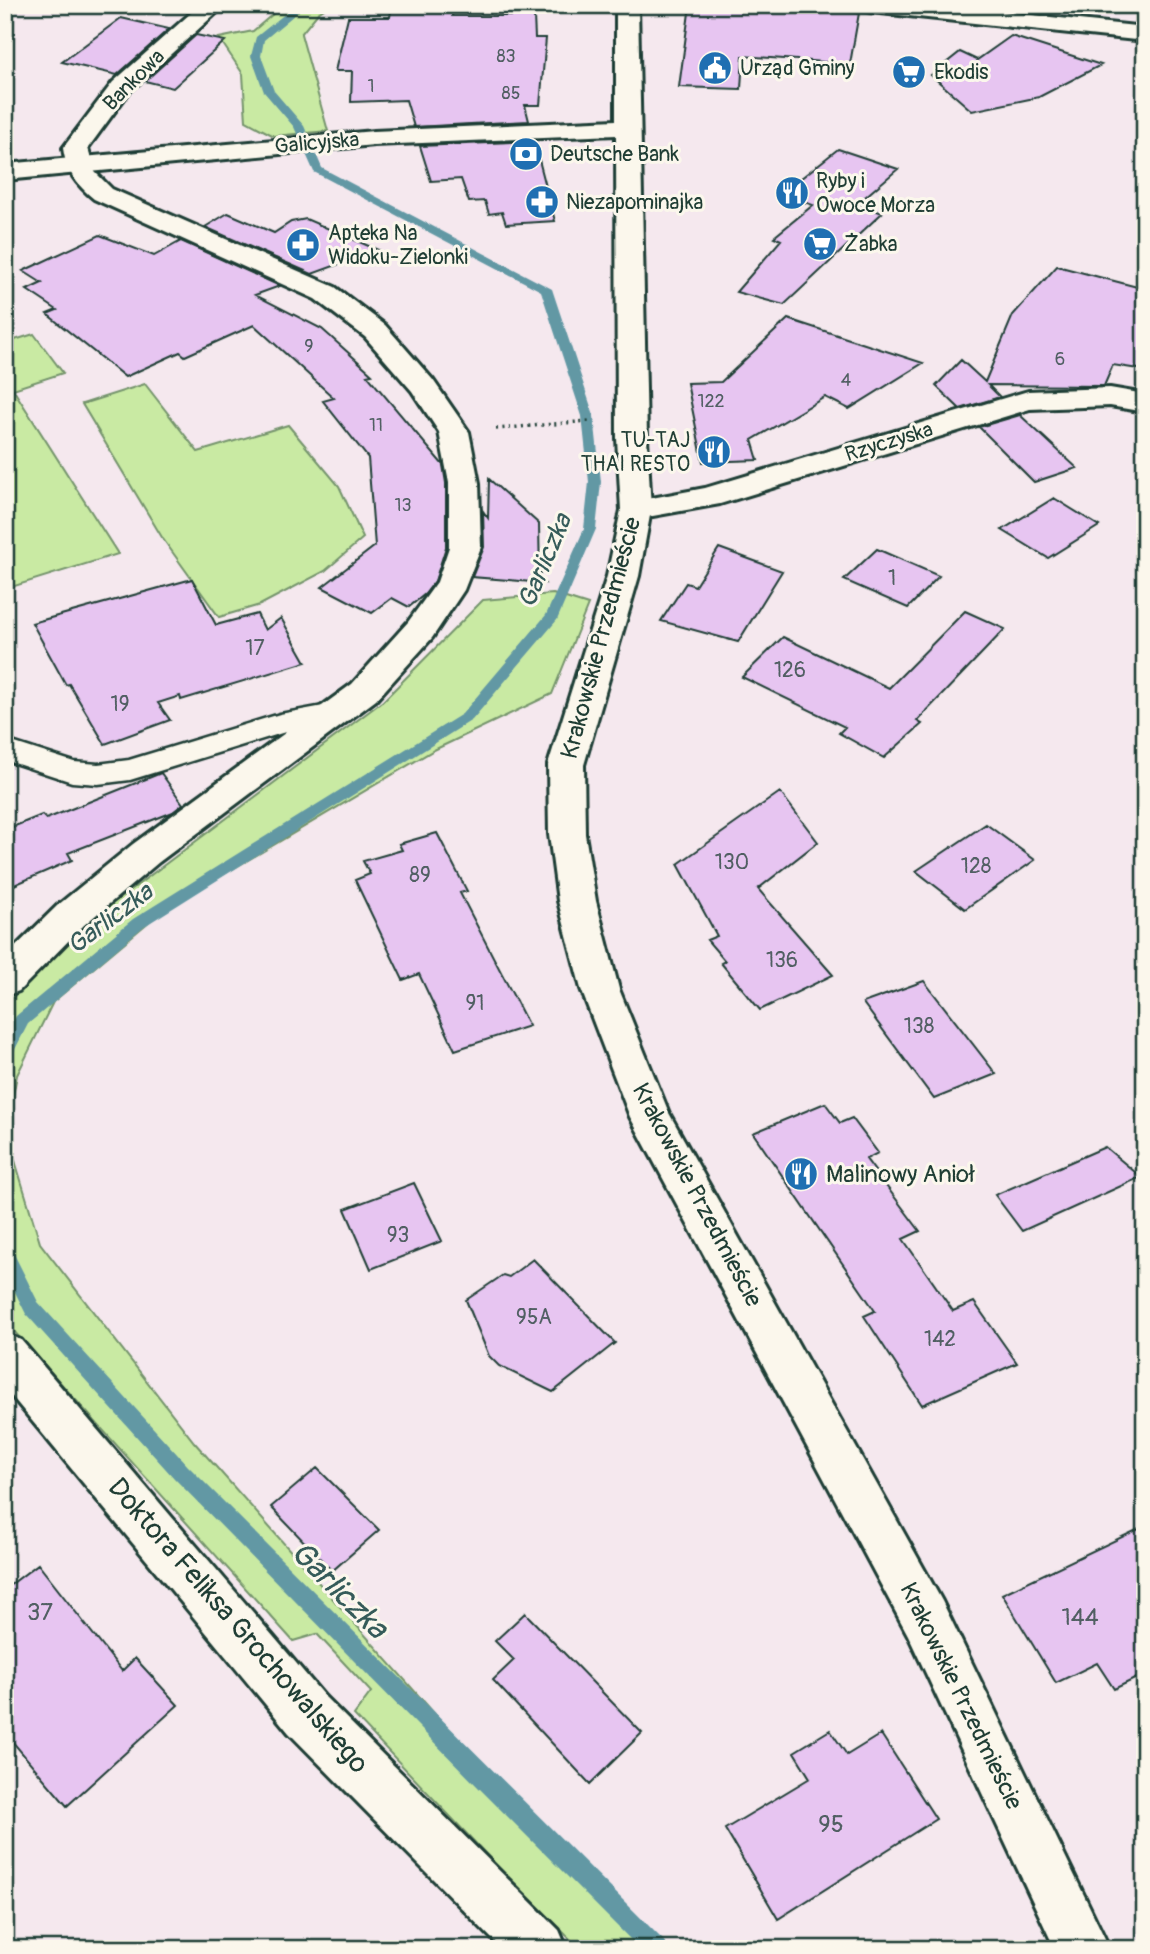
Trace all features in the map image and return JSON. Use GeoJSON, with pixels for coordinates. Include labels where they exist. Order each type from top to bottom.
{"type":"FeatureCollection","features":[{"type":"Feature","properties":{"kind":"street","name":"Bankowa"},"geometry":{"type":"LineString","coordinates":[[77,166],[75,148],[121,87],[214,5]]}},
{"type":"Feature","properties":{"kind":"street","name":"Krakowskie Przedmieście"},"geometry":{"type":"LineString","coordinates":[[627,5],[626,84],[636,510],[622,576],[566,765],[567,834],[577,901],[600,989],[650,1117],[925,1618],[1083,1949]]}},
{"type":"Feature","properties":{"kind":"street"},"geometry":{"type":"LineString","coordinates":[[871,5],[1145,34]]}},
{"type":"Feature","properties":{"kind":"street","name":"Galicyjska"},"geometry":{"type":"LineString","coordinates":[[5,172],[374,138],[629,127]]}},
{"type":"Feature","properties":{"kind":"street"},"geometry":{"type":"LineString","coordinates":[[5,981],[71,915],[146,853],[372,683],[420,630],[453,583],[465,547],[464,483],[454,432],[424,386],[375,331],[325,293],[103,194],[87,180],[77,166]]}},
{"type":"Feature","properties":{"kind":"street","name":"Rzyczyska"},"geometry":{"type":"LineString","coordinates":[[636,510],[709,497],[1028,400],[1110,397],[1145,403]]}},
{"type":"Feature","properties":{"kind":"street","name":"Doktora Feliksa Grochowalskiego"},"geometry":{"type":"LineString","coordinates":[[5,1354],[307,1715],[540,1949]]}},
{"type":"Feature","properties":{"kind":"lane"},"geometry":{"type":"LineString","coordinates":[[15,753],[72,772],[98,774],[130,770],[280,724],[329,715]]}},
{"type":"Feature","properties":{"kind":"path"},"geometry":{"type":"LineString","coordinates":[[454,432],[563,423]]}},
{"type":"Feature","properties":{"kind":"green space"},"geometry":{"type":"Polygon","coordinates":[[[270,5],[330,5],[318,13],[301,34],[328,131],[274,136],[246,121],[243,74],[219,38],[253,31],[280,8],[270,5]]]}},
{"type":"Feature","properties":{"kind":"green space"},"geometry":{"type":"Polygon","coordinates":[[[34,334],[63,373],[13,389],[118,554],[5,589],[5,343],[34,334]]]}},
{"type":"Feature","properties":{"kind":"green space"},"geometry":{"type":"Polygon","coordinates":[[[145,384],[198,452],[288,425],[339,486],[363,538],[325,571],[260,605],[219,617],[163,539],[82,404],[145,384]]]}},
{"type":"Feature","properties":{"kind":"green space"},"geometry":{"type":"Polygon","coordinates":[[[553,594],[588,605],[552,694],[434,750],[162,911],[53,1002],[17,1075],[6,1131],[40,1243],[194,1442],[504,1792],[670,1949],[580,1949],[354,1715],[371,1692],[317,1634],[293,1641],[11,1328],[5,1316],[5,1005],[88,922],[383,701],[483,600],[553,594]]]}},
{"type":"Feature","properties":{"kind":"building"},"geometry":{"type":"Polygon","coordinates":[[[392,5],[453,5],[452,16],[534,16],[535,38],[546,38],[540,105],[525,105],[529,121],[414,127],[406,100],[351,102],[352,71],[335,71],[348,17],[390,17],[392,5]]]}},
{"type":"Feature","properties":{"kind":"building"},"geometry":{"type":"Polygon","coordinates":[[[690,5],[758,5],[859,13],[850,64],[743,56],[741,89],[679,87],[690,5]]]}},
{"type":"Feature","properties":{"kind":"building"},"geometry":{"type":"Polygon","coordinates":[[[121,18],[169,29],[117,75],[62,62],[121,18]]]}},
{"type":"Feature","properties":{"kind":"building"},"geometry":{"type":"Polygon","coordinates":[[[196,35],[225,41],[173,88],[145,81],[196,35]]]}},
{"type":"Feature","properties":{"kind":"building"},"geometry":{"type":"Polygon","coordinates":[[[1011,36],[1101,65],[1039,97],[972,111],[931,75],[960,52],[977,60],[1011,36]]]}},
{"type":"Feature","properties":{"kind":"building"},"geometry":{"type":"Polygon","coordinates":[[[534,141],[555,221],[506,224],[502,212],[489,214],[485,201],[469,202],[461,179],[431,181],[420,146],[534,141]]]}},
{"type":"Feature","properties":{"kind":"building"},"geometry":{"type":"Polygon","coordinates":[[[838,149],[898,169],[858,203],[882,213],[784,305],[736,292],[781,240],[774,237],[813,205],[781,194],[838,149]]]}},
{"type":"Feature","properties":{"kind":"building"},"geometry":{"type":"Polygon","coordinates":[[[228,213],[274,233],[291,222],[306,219],[378,250],[312,274],[205,227],[228,213]]]}},
{"type":"Feature","properties":{"kind":"building"},"geometry":{"type":"Polygon","coordinates":[[[100,235],[154,256],[181,241],[280,286],[255,295],[322,329],[372,374],[367,375],[443,465],[446,483],[446,547],[435,581],[425,594],[409,607],[392,598],[372,613],[322,587],[375,546],[368,458],[323,401],[334,398],[254,325],[185,356],[180,352],[125,377],[47,314],[57,310],[27,290],[42,283],[23,271],[100,235]]]}},
{"type":"Feature","properties":{"kind":"building"},"geometry":{"type":"Polygon","coordinates":[[[1057,266],[1145,289],[1145,370],[1113,365],[1104,386],[988,385],[1000,397],[960,409],[936,386],[961,360],[985,382],[1013,315],[1057,266]]]}},
{"type":"Feature","properties":{"kind":"building"},"geometry":{"type":"Polygon","coordinates":[[[788,319],[923,363],[849,409],[825,397],[752,440],[758,460],[703,462],[687,383],[721,382],[788,319]]]}},
{"type":"Feature","properties":{"kind":"building"},"geometry":{"type":"Polygon","coordinates":[[[1020,415],[1077,468],[1034,482],[979,427],[1020,415]]]}},
{"type":"Feature","properties":{"kind":"building"},"geometry":{"type":"Polygon","coordinates":[[[489,479],[539,524],[540,579],[544,583],[472,577],[484,547],[483,511],[488,518],[489,479]]]}},
{"type":"Feature","properties":{"kind":"building"},"geometry":{"type":"Polygon","coordinates":[[[1054,498],[1099,526],[1048,558],[1002,530],[1054,498]]]}},
{"type":"Feature","properties":{"kind":"building"},"geometry":{"type":"Polygon","coordinates":[[[719,548],[782,571],[738,642],[661,621],[686,583],[695,586],[719,548]]]}},
{"type":"Feature","properties":{"kind":"building"},"geometry":{"type":"Polygon","coordinates":[[[877,549],[939,576],[908,608],[844,580],[877,549]]]}},
{"type":"Feature","properties":{"kind":"building"},"geometry":{"type":"Polygon","coordinates":[[[192,579],[216,625],[257,614],[265,630],[281,618],[306,662],[181,700],[180,696],[158,703],[170,720],[105,744],[69,684],[66,685],[32,623],[192,579]]]}},
{"type":"Feature","properties":{"kind":"building"},"geometry":{"type":"Polygon","coordinates":[[[965,611],[1005,629],[917,721],[922,724],[884,758],[839,733],[845,727],[742,677],[783,637],[889,688],[965,611]]]}},
{"type":"Feature","properties":{"kind":"building"},"geometry":{"type":"Polygon","coordinates":[[[161,773],[183,804],[173,812],[68,853],[72,860],[5,889],[5,830],[42,815],[46,819],[161,773]]]}},
{"type":"Feature","properties":{"kind":"building"},"geometry":{"type":"Polygon","coordinates":[[[780,792],[818,842],[758,889],[833,975],[760,1010],[721,963],[725,961],[707,940],[717,936],[678,864],[780,792]]]}},
{"type":"Feature","properties":{"kind":"building"},"geometry":{"type":"Polygon","coordinates":[[[986,824],[1035,860],[965,909],[916,871],[986,824]]]}},
{"type":"Feature","properties":{"kind":"building"},"geometry":{"type":"Polygon","coordinates":[[[437,833],[467,891],[460,893],[529,1026],[455,1050],[419,974],[403,980],[355,880],[370,874],[363,861],[402,850],[399,844],[437,833]]]}},
{"type":"Feature","properties":{"kind":"building"},"geometry":{"type":"Polygon","coordinates":[[[924,981],[996,1074],[934,1099],[863,1003],[924,981]]]}},
{"type":"Feature","properties":{"kind":"building"},"geometry":{"type":"Polygon","coordinates":[[[825,1103],[840,1123],[852,1118],[878,1153],[866,1159],[920,1231],[903,1239],[953,1311],[974,1302],[1017,1363],[922,1405],[864,1316],[875,1311],[753,1133],[825,1103]]]}},
{"type":"Feature","properties":{"kind":"building"},"geometry":{"type":"Polygon","coordinates":[[[1105,1147],[1141,1177],[1022,1231],[995,1195],[1105,1147]]]}},
{"type":"Feature","properties":{"kind":"building"},"geometry":{"type":"Polygon","coordinates":[[[414,1183],[442,1241],[371,1269],[345,1209],[414,1183]]]}},
{"type":"Feature","properties":{"kind":"building"},"geometry":{"type":"Polygon","coordinates":[[[533,1259],[615,1343],[553,1392],[499,1366],[489,1356],[466,1300],[503,1275],[509,1277],[533,1259]]]}},
{"type":"Feature","properties":{"kind":"building"},"geometry":{"type":"Polygon","coordinates":[[[317,1468],[379,1530],[332,1571],[271,1507],[317,1468]]]}},
{"type":"Feature","properties":{"kind":"building"},"geometry":{"type":"Polygon","coordinates":[[[1145,1526],[1145,1674],[1114,1689],[1097,1663],[1056,1683],[1002,1594],[1145,1526]]]}},
{"type":"Feature","properties":{"kind":"building"},"geometry":{"type":"Polygon","coordinates":[[[38,1564],[122,1671],[135,1658],[178,1705],[67,1806],[5,1733],[5,1589],[38,1564]]]}},
{"type":"Feature","properties":{"kind":"building"},"geometry":{"type":"Polygon","coordinates":[[[525,1613],[642,1733],[590,1784],[493,1680],[514,1660],[495,1641],[525,1613]]]}},
{"type":"Feature","properties":{"kind":"building"},"geometry":{"type":"Polygon","coordinates":[[[830,1730],[847,1755],[881,1734],[936,1819],[778,1919],[725,1829],[810,1778],[794,1752],[830,1730]]]}},
{"type":"Feature","properties":{"kind":"waterway","name":"Garliczka"},"geometry":{"type":"LineString","coordinates":[[5,1052],[22,1020],[138,923],[467,717],[552,617],[590,529],[595,482],[588,416],[546,289],[318,170],[299,126],[269,92],[256,56],[259,39],[302,5]]}},
{"type":"Feature","properties":{"kind":"waterway","name":"Garliczka"},"geometry":{"type":"LineString","coordinates":[[5,1253],[32,1308],[181,1472],[656,1949]]}},
{"type":"Feature","properties":{"kind":"place","name":"Urząd Gminy"},"geometry":{"type":"Point","coordinates":[715,68]}},
{"type":"Feature","properties":{"kind":"place","name":"Ekodis"},"geometry":{"type":"Point","coordinates":[909,72]}},
{"type":"Feature","properties":{"kind":"place","name":"Deutsche Bank"},"geometry":{"type":"Point","coordinates":[526,154]}},
{"type":"Feature","properties":{"kind":"place","name":"Ryby i Owoce Morza"},"geometry":{"type":"Point","coordinates":[792,193]}},
{"type":"Feature","properties":{"kind":"place","name":"Niezapominajka"},"geometry":{"type":"Point","coordinates":[542,202]}},
{"type":"Feature","properties":{"kind":"place","name":"Żabka"},"geometry":{"type":"Point","coordinates":[820,244]}},
{"type":"Feature","properties":{"kind":"place","name":"Apteka Na Widoku-Zielonki"},"geometry":{"type":"Point","coordinates":[303,245]}},
{"type":"Feature","properties":{"kind":"place","name":"TU-TAJ THAI RESTO"},"geometry":{"type":"Point","coordinates":[714,452]}},
{"type":"Feature","properties":{"kind":"place","name":"Malinowy Anioł"},"geometry":{"type":"Point","coordinates":[801,1174]}}]}
